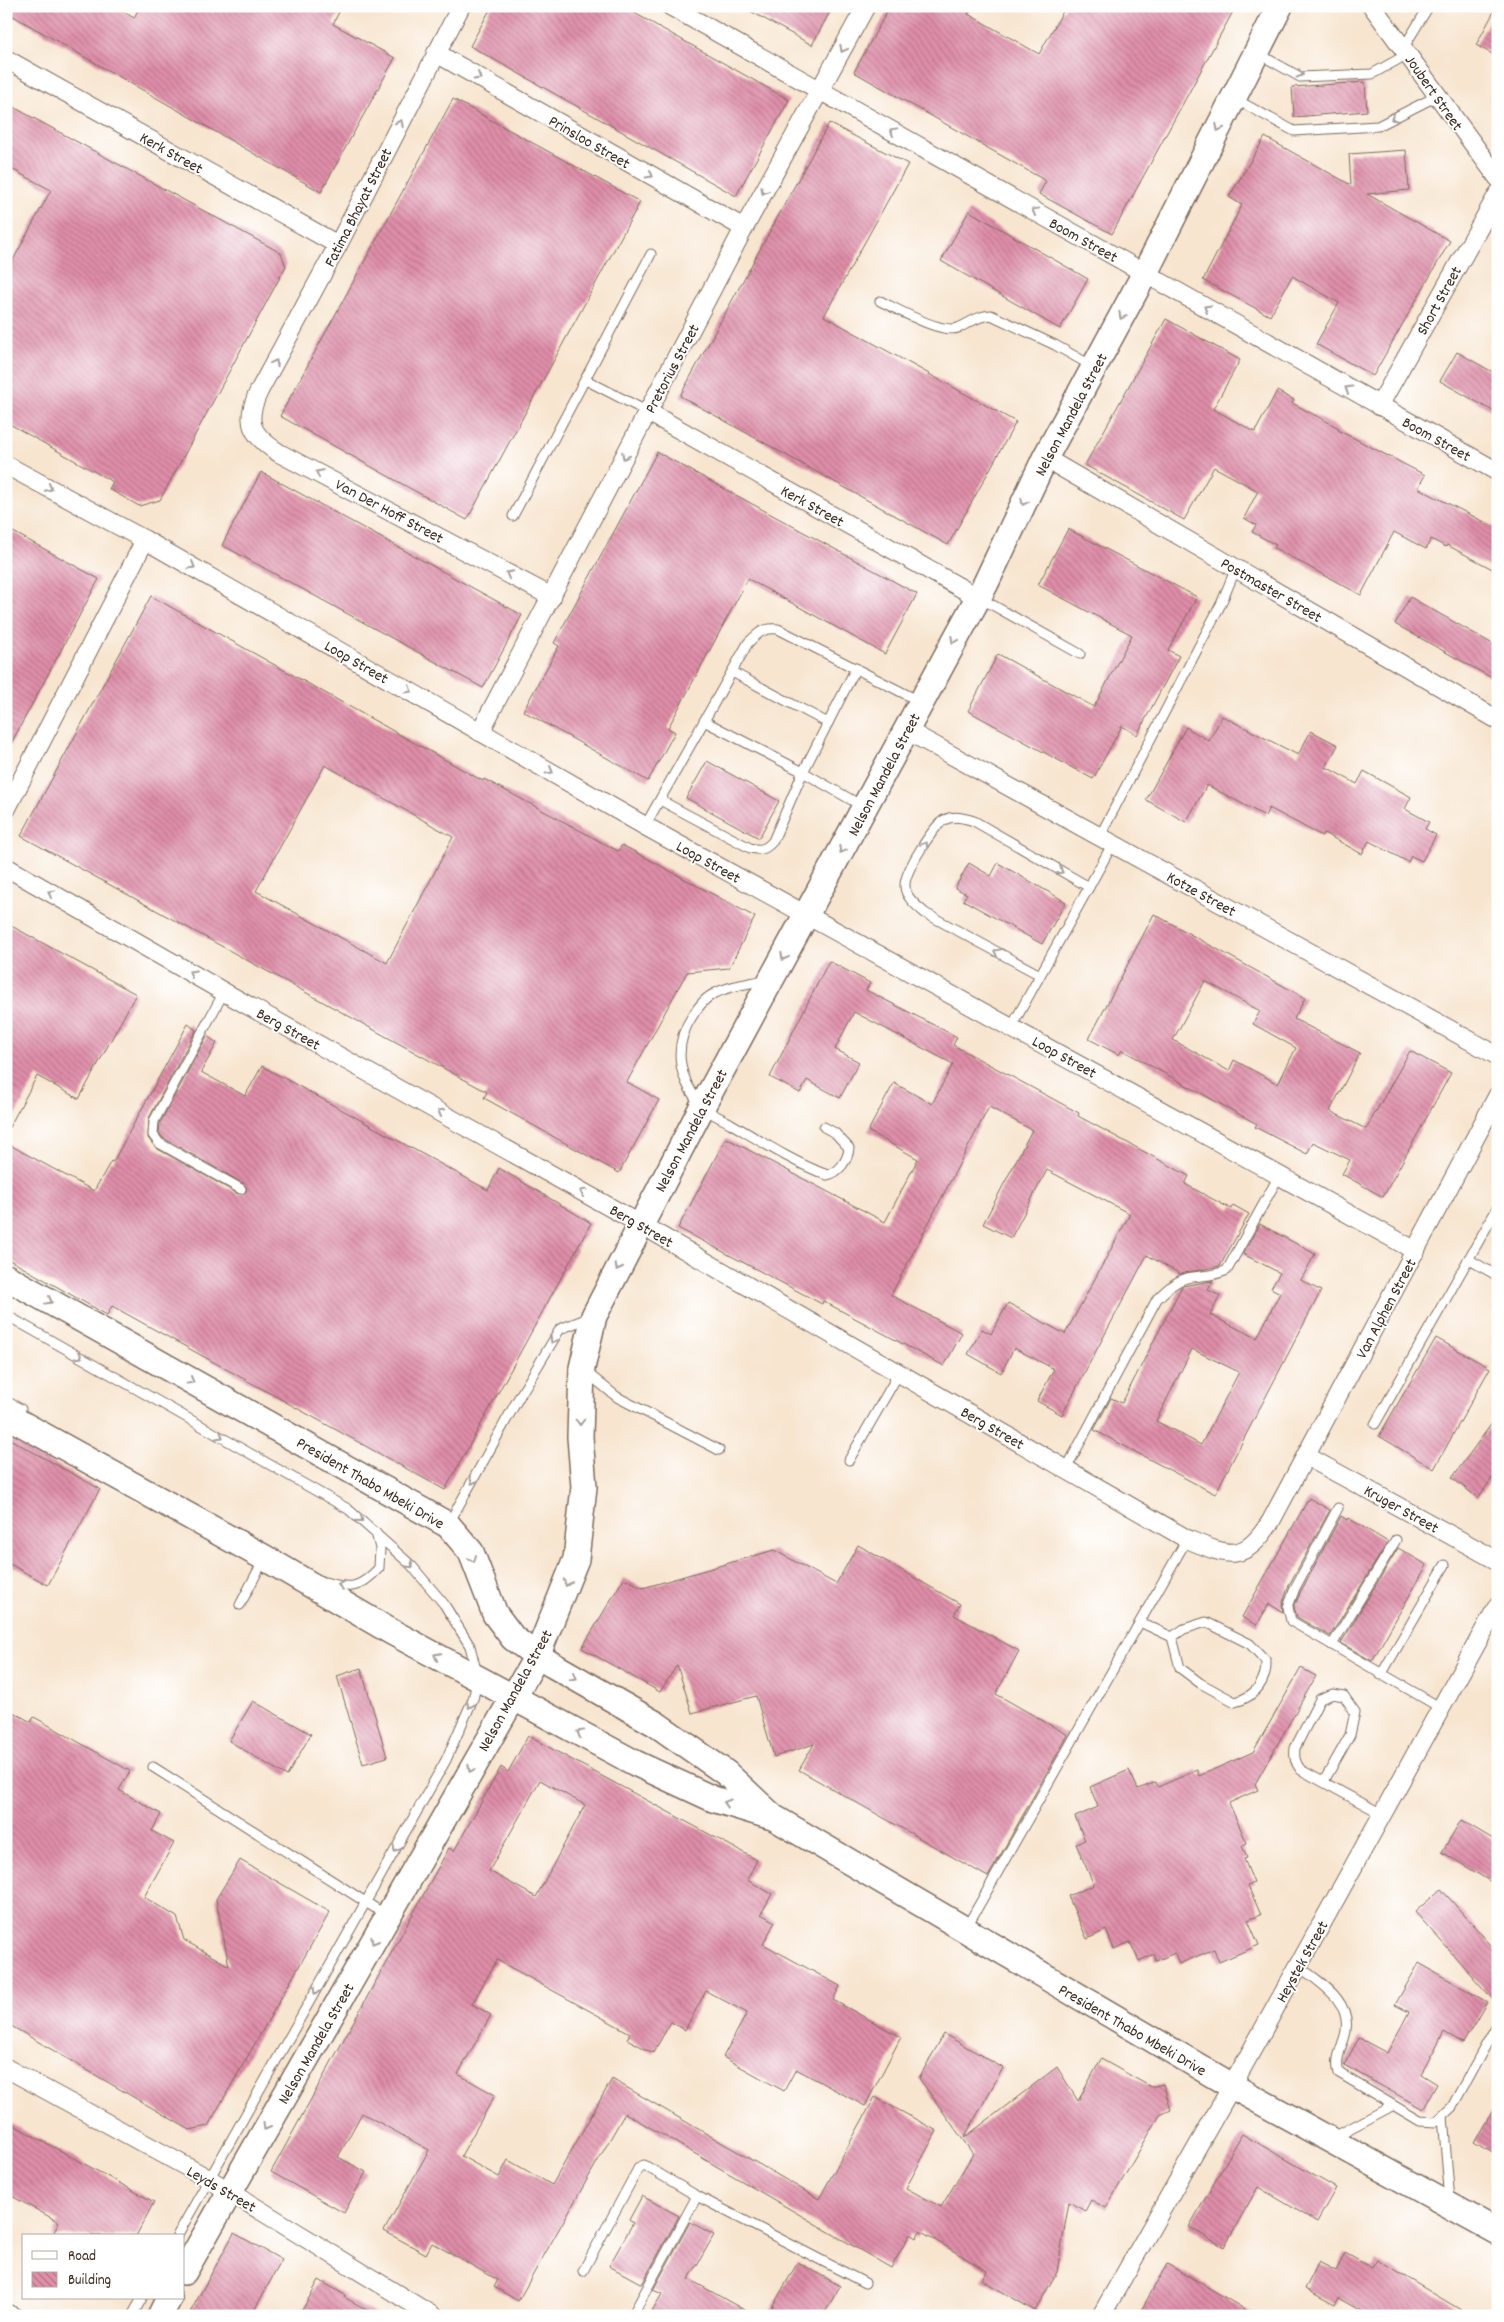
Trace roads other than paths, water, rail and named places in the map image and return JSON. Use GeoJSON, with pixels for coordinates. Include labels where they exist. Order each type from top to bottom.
{"type":"FeatureCollection","features":[{"type":"Feature","properties":{"kind":"street","name":"Fatima Bhayat Street"},"geometry":{"type":"LineString","coordinates":[[252,406],[338,245],[461,6]]}},
{"type":"Feature","properties":{"kind":"street","name":"Boom Street"},"geometry":{"type":"LineString","coordinates":[[670,6],[1498,472]]}},
{"type":"Feature","properties":{"kind":"street","name":"Pretorius Street"},"geometry":{"type":"LineString","coordinates":[[480,732],[744,228],[866,6]]}},
{"type":"Feature","properties":{"kind":"street","name":"Nelson Mandela Street"},"geometry":{"type":"LineString","coordinates":[[185,2270],[219,2185],[388,1916],[537,1656],[576,1560],[584,1487],[580,1437],[582,1368],[594,1316],[702,1107],[977,597],[1045,458],[1145,273],[1280,6]]}},
{"type":"Feature","properties":{"kind":"street","name":"Joubert Street"},"geometry":{"type":"LineString","coordinates":[[1372,6],[1498,178]]}},
{"type":"Feature","properties":{"kind":"street","name":"Prinsloo Street"},"geometry":{"type":"LineString","coordinates":[[436,53],[744,228]]}},
{"type":"Feature","properties":{"kind":"street","name":"Kerk Street"},"geometry":{"type":"LineString","coordinates":[[6,59],[338,245]]}},
{"type":"Feature","properties":{"kind":"street","name":"Short Street"},"geometry":{"type":"LineString","coordinates":[[1378,406],[1498,194]]}},
{"type":"Feature","properties":{"kind":"street","name":"Van Der Hoff Street"},"geometry":{"type":"LineString","coordinates":[[252,406],[251,419],[253,428],[266,444],[279,453],[552,597]]}},
{"type":"Feature","properties":{"kind":"street","name":"Kerk Street"},"geometry":{"type":"LineString","coordinates":[[648,412],[977,597]]}},
{"type":"Feature","properties":{"kind":"street","name":"Postmaster Street"},"geometry":{"type":"LineString","coordinates":[[1045,458],[1498,720]]}},
{"type":"Feature","properties":{"kind":"street","name":"Loop Street"},"geometry":{"type":"LineString","coordinates":[[6,465],[145,540],[645,826],[1012,1026],[1416,1251]]}},
{"type":"Feature","properties":{"kind":"street"},"geometry":{"type":"LineString","coordinates":[[6,810],[145,540]]}},
{"type":"Feature","properties":{"kind":"street","name":"Kotze Street"},"geometry":{"type":"LineString","coordinates":[[906,730],[1498,1056]]}},
{"type":"Feature","properties":{"kind":"street","name":"Berg Street"},"geometry":{"type":"LineString","coordinates":[[6,867],[224,992],[640,1224],[1187,1539],[1225,1553],[1244,1551],[1259,1540],[1272,1521]]}},
{"type":"Feature","properties":{"kind":"street","name":"Van Alphen Street"},"geometry":{"type":"LineString","coordinates":[[1272,1521],[1498,1095]]}},
{"type":"Feature","properties":{"kind":"street","name":"President Thabo Mbeki Drive"},"geometry":{"type":"LineString","coordinates":[[6,1278],[448,1525],[471,1552],[495,1614],[513,1638],[537,1656],[656,1724],[726,1773],[773,1818]]}},
{"type":"Feature","properties":{"kind":"street","name":"President Thabo Mbeki Drive"},"geometry":{"type":"LineString","coordinates":[[6,1415],[265,1558],[390,1631],[635,1762],[713,1798],[773,1818],[1232,2086],[1498,2232]]}},
{"type":"Feature","properties":{"kind":"street","name":"Kruger Street"},"geometry":{"type":"LineString","coordinates":[[1306,1456],[1498,1561]]}},
{"type":"Feature","properties":{"kind":"street","name":"Heystek Street"},"geometry":{"type":"LineString","coordinates":[[1101,2316],[1232,2086],[1498,1605]]}},
{"type":"Feature","properties":{"kind":"street","name":"Leyds Street"},"geometry":{"type":"LineString","coordinates":[[6,2068],[219,2185],[434,2316]]}},
{"type":"Feature","properties":{"kind":"street"},"geometry":{"type":"LineString","coordinates":[[160,2316],[168,2300]]}},
{"type":"Feature","properties":{"kind":"lane"},"geometry":{"type":"LineString","coordinates":[[1256,53],[1300,77],[1372,74],[1406,50],[1426,8]]}},
{"type":"Feature","properties":{"kind":"lane"},"geometry":{"type":"LineString","coordinates":[[1234,98],[1294,131],[1378,126],[1437,96]]}},
{"type":"Feature","properties":{"kind":"lane"},"geometry":{"type":"LineString","coordinates":[[513,516],[652,254]]}},
{"type":"Feature","properties":{"kind":"lane"},"geometry":{"type":"LineString","coordinates":[[880,302],[944,329],[957,328],[982,315],[991,315],[1055,345],[1094,368]]}},
{"type":"Feature","properties":{"kind":"lane"},"geometry":{"type":"LineString","coordinates":[[586,380],[648,412]]}},
{"type":"Feature","properties":{"kind":"lane"},"geometry":{"type":"LineString","coordinates":[[1012,1026],[1089,887],[1106,840],[1221,604],[1236,568]]}},
{"type":"Feature","properties":{"kind":"lane"},"geometry":{"type":"LineString","coordinates":[[977,597],[1080,654]]}},
{"type":"Feature","properties":{"kind":"lane"},"geometry":{"type":"LineString","coordinates":[[645,826],[748,643],[758,632],[768,628],[778,629],[922,702]]}},
{"type":"Feature","properties":{"kind":"lane"},"geometry":{"type":"LineString","coordinates":[[660,800],[750,848],[759,850],[766,848],[774,841],[803,772],[856,668]]}},
{"type":"Feature","properties":{"kind":"lane"},"geometry":{"type":"LineString","coordinates":[[732,672],[828,723]]}},
{"type":"Feature","properties":{"kind":"lane"},"geometry":{"type":"LineString","coordinates":[[704,721],[803,772],[864,808]]}},
{"type":"Feature","properties":{"kind":"lane"},"geometry":{"type":"LineString","coordinates":[[1040,975],[925,913],[910,900],[905,886],[907,873],[934,830],[944,820],[956,816],[974,821],[1089,887]]}},
{"type":"Feature","properties":{"kind":"lane"},"geometry":{"type":"LineString","coordinates":[[772,980],[730,988],[712,995],[700,1004],[685,1026],[678,1057],[680,1070],[702,1107],[768,1147],[828,1175],[834,1174],[843,1163],[849,1148],[835,1133],[824,1127]]}},
{"type":"Feature","properties":{"kind":"lane"},"geometry":{"type":"LineString","coordinates":[[224,992],[154,1121],[153,1135],[159,1143],[241,1189]]}},
{"type":"Feature","properties":{"kind":"lane"},"geometry":{"type":"LineString","coordinates":[[1066,1469],[1157,1299],[1170,1286],[1187,1278],[1215,1276],[1227,1270],[1279,1176]]}},
{"type":"Feature","properties":{"kind":"lane"},"geometry":{"type":"LineString","coordinates":[[1375,1424],[1498,1207]]}},
{"type":"Feature","properties":{"kind":"lane"},"geometry":{"type":"LineString","coordinates":[[1468,1259],[1498,1276]]}},
{"type":"Feature","properties":{"kind":"lane"},"geometry":{"type":"LineString","coordinates":[[6,1315],[348,1509],[411,1565],[444,1604],[470,1646],[478,1678],[473,1699],[446,1760],[366,1904],[219,2185],[179,2234]]}},
{"type":"Feature","properties":{"kind":"lane"},"geometry":{"type":"LineString","coordinates":[[448,1525],[518,1399],[560,1329],[594,1316]]}},
{"type":"Feature","properties":{"kind":"lane"},"geometry":{"type":"LineString","coordinates":[[582,1368],[617,1397],[719,1450]]}},
{"type":"Feature","properties":{"kind":"lane"},"geometry":{"type":"LineString","coordinates":[[849,1460],[899,1373]]}},
{"type":"Feature","properties":{"kind":"lane"},"geometry":{"type":"LineString","coordinates":[[6,1401],[32,1416]]}},
{"type":"Feature","properties":{"kind":"lane"},"geometry":{"type":"LineString","coordinates":[[126,1470],[314,1578],[344,1587],[364,1583],[379,1568],[380,1548],[375,1531]]}},
{"type":"Feature","properties":{"kind":"lane"},"geometry":{"type":"LineString","coordinates":[[1338,1508],[1295,1588],[1288,1607],[1291,1621],[1381,1675],[1441,1708]]}},
{"type":"Feature","properties":{"kind":"lane"},"geometry":{"type":"LineString","coordinates":[[964,1930],[1187,1539]]}},
{"type":"Feature","properties":{"kind":"lane"},"geometry":{"type":"LineString","coordinates":[[1332,1645],[1396,1540]]}},
{"type":"Feature","properties":{"kind":"lane"},"geometry":{"type":"LineString","coordinates":[[240,1606],[265,1558]]}},
{"type":"Feature","properties":{"kind":"lane"},"geometry":{"type":"LineString","coordinates":[[1381,1675],[1445,1565]]}},
{"type":"Feature","properties":{"kind":"lane"},"geometry":{"type":"LineString","coordinates":[[1140,1622],[1172,1637]]}},
{"type":"Feature","properties":{"kind":"lane"},"geometry":{"type":"LineString","coordinates":[[1206,1622],[1250,1644],[1266,1661],[1267,1674],[1255,1691],[1245,1700],[1235,1702],[1200,1683],[1180,1668],[1172,1637],[1184,1629],[1206,1622]]}},
{"type":"Feature","properties":{"kind":"lane"},"geometry":{"type":"LineString","coordinates":[[1324,1781],[1350,1736],[1355,1712],[1344,1696],[1333,1694],[1320,1699],[1295,1748],[1294,1756],[1297,1764],[1302,1770],[1382,1814]]}},
{"type":"Feature","properties":{"kind":"lane"},"geometry":{"type":"LineString","coordinates":[[153,1767],[366,1904],[388,1916]]}},
{"type":"Feature","properties":{"kind":"lane"},"geometry":{"type":"LineString","coordinates":[[1298,1966],[1323,1985],[1344,2008],[1347,2018],[1345,2035],[1338,2056],[1337,2066],[1340,2073],[1392,2106],[1420,2121],[1436,2122],[1452,2107],[1498,2023]]}},
{"type":"Feature","properties":{"kind":"lane"},"geometry":{"type":"LineString","coordinates":[[1329,2140],[1392,2106]]}},
{"type":"Feature","properties":{"kind":"lane"},"geometry":{"type":"LineString","coordinates":[[1443,2117],[1450,2206]]}},
{"type":"Feature","properties":{"kind":"lane"},"geometry":{"type":"LineString","coordinates":[[583,2271],[639,2167],[644,2165],[697,2196],[865,2283]]}},
{"type":"Feature","properties":{"kind":"lane"},"geometry":{"type":"LineString","coordinates":[[632,2316],[697,2196]]}},
{"type":"Feature","properties":{"kind":"lane"},"geometry":{"type":"LineString","coordinates":[[132,2316],[141,2300]]}},
{"type":"Feature","properties":{"kind":"lane"},"geometry":{"type":"LineString","coordinates":[[6,2308],[22,2316]]}}]}
